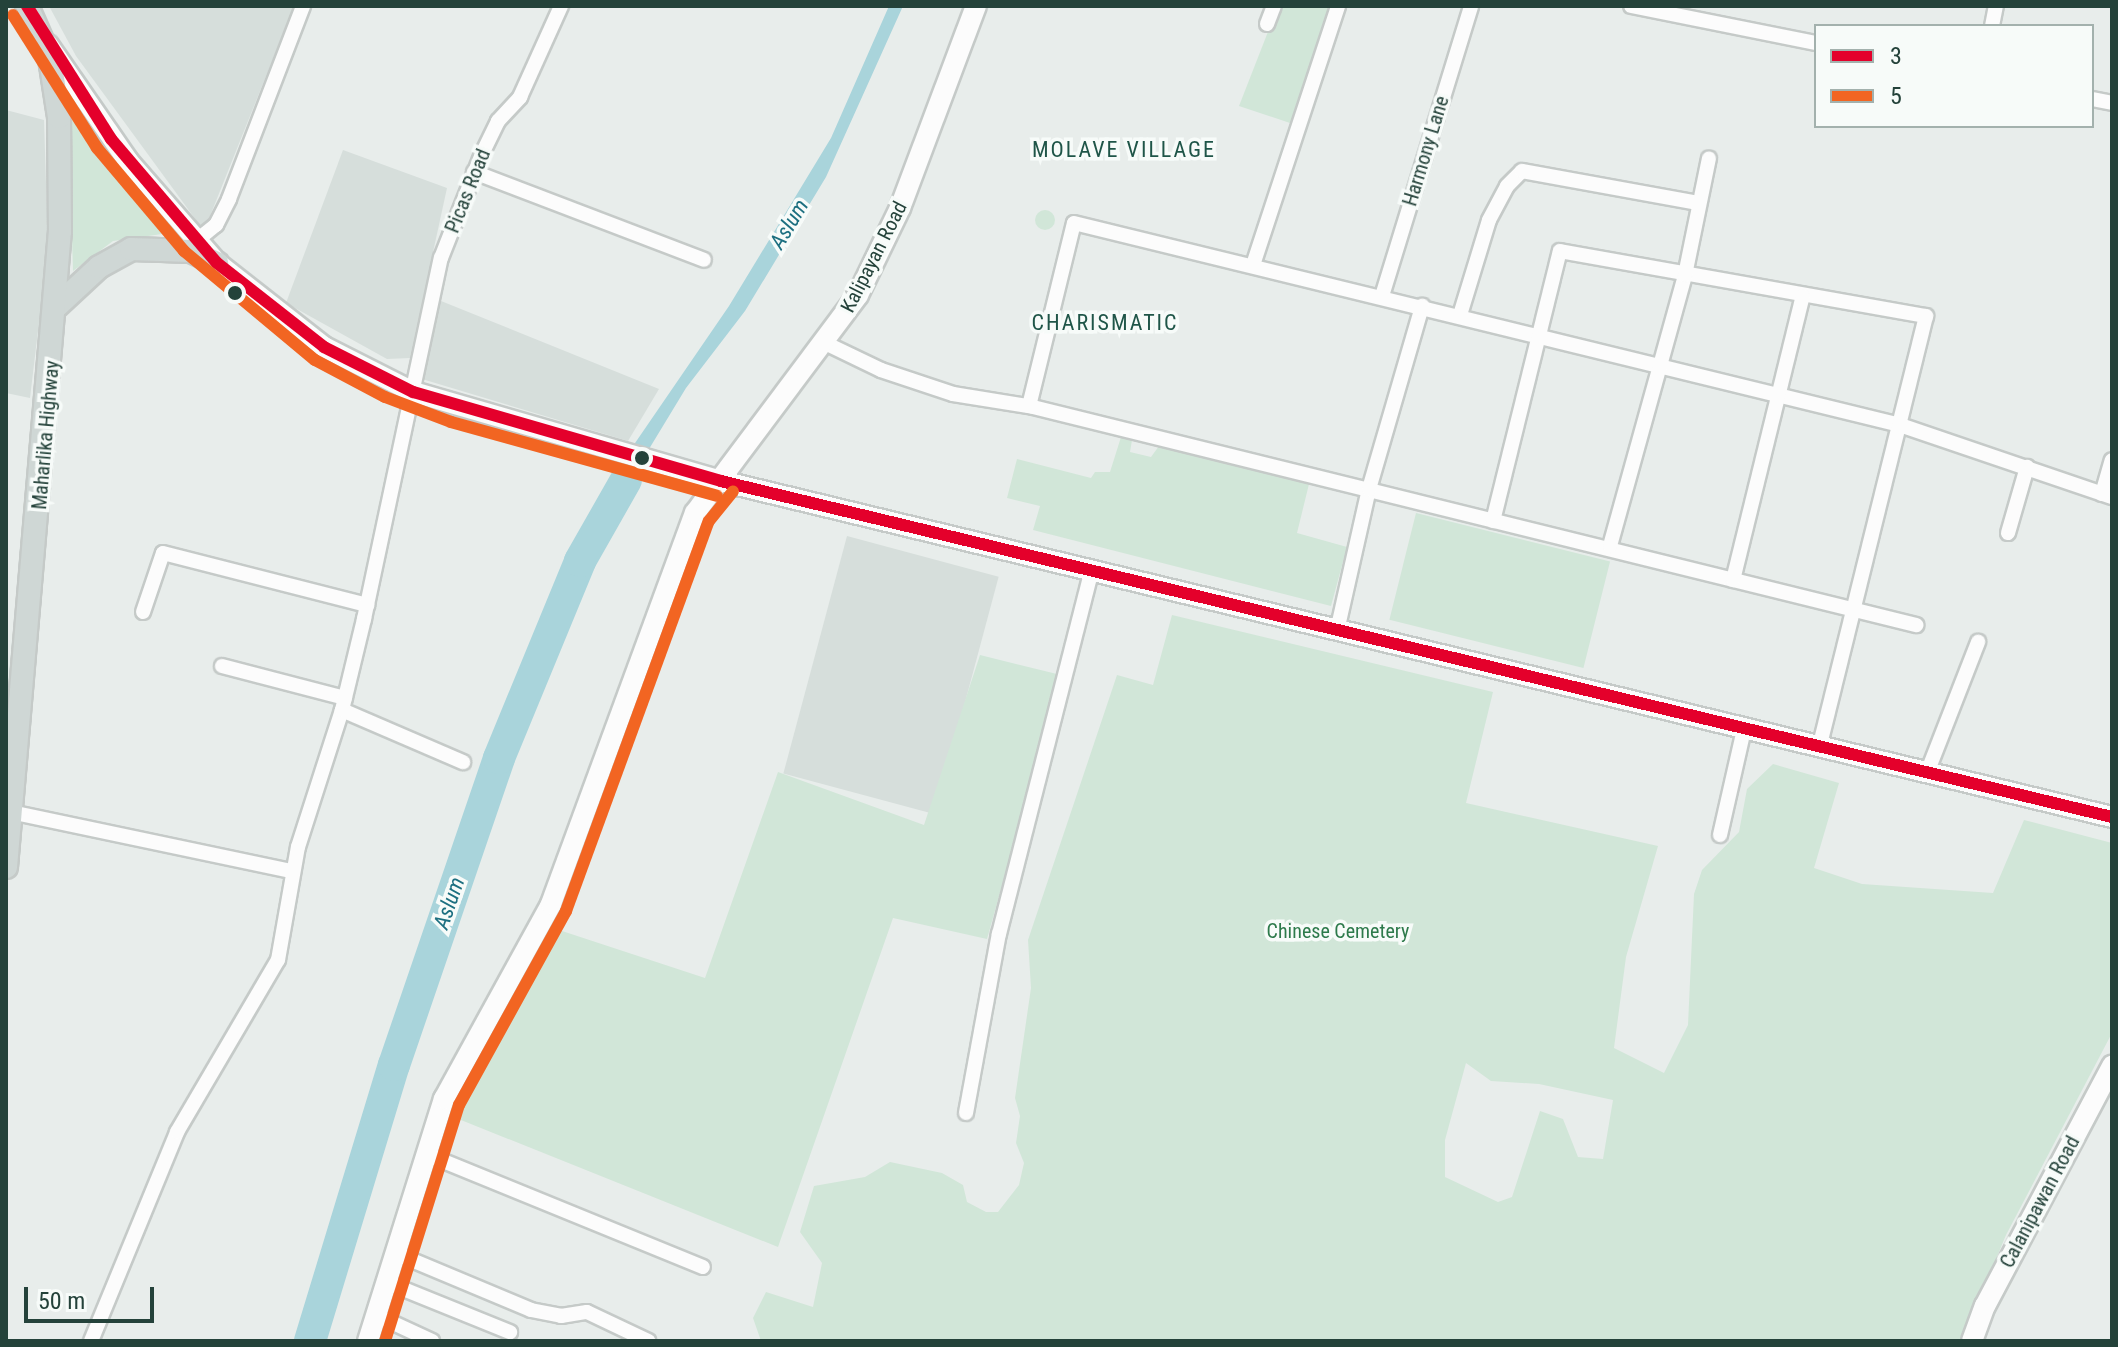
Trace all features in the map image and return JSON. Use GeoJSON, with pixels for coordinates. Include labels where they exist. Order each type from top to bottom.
{"type":"FeatureCollection","features":[{"type":"Feature","properties":{"kind":"main road","name":"Maharlika Highway"},"geometry":{"type":"LineString","coordinates":[[6,867],[57,306],[59,117],[40,34],[27,6]]}},
{"type":"Feature","properties":{"kind":"main road","name":"Kalipayan Road"},"geometry":{"type":"LineString","coordinates":[[368,1341],[444,1099],[551,904],[695,513],[825,343],[883,247],[976,6]]}},
{"type":"Feature","properties":{"kind":"main road"},"geometry":{"type":"LineString","coordinates":[[40,34],[111,139],[217,263],[324,347],[413,392],[721,481],[2112,817]]}},
{"type":"Feature","properties":{"kind":"main road"},"geometry":{"type":"LineString","coordinates":[[57,306],[99,267],[131,249],[191,251],[217,263]]}},
{"type":"Feature","properties":{"kind":"main road","name":"Calanipawan Road"},"geometry":{"type":"LineString","coordinates":[[1972,1341],[1985,1306],[2112,1066]]}},
{"type":"Feature","properties":{"kind":"street"},"geometry":{"type":"LineString","coordinates":[[196,241],[216,225],[229,199],[303,6]]}},
{"type":"Feature","properties":{"kind":"street","name":"Picas Road"},"geometry":{"type":"LineString","coordinates":[[97,1340],[177,1132],[278,960],[292,871],[343,704],[441,258],[474,172],[498,121],[520,97],[561,6]]}},
{"type":"Feature","properties":{"kind":"street"},"geometry":{"type":"LineString","coordinates":[[1267,24],[1274,6]]}},
{"type":"Feature","properties":{"kind":"street"},"geometry":{"type":"LineString","coordinates":[[1253,265],[1338,6]]}},
{"type":"Feature","properties":{"kind":"street","name":"Harmony Lane"},"geometry":{"type":"LineString","coordinates":[[1382,296],[1471,6]]}},
{"type":"Feature","properties":{"kind":"street"},"geometry":{"type":"LineString","coordinates":[[1631,6],[1814,43]]}},
{"type":"Feature","properties":{"kind":"street"},"geometry":{"type":"LineString","coordinates":[[1610,546],[1685,275],[1709,158]]}},
{"type":"Feature","properties":{"kind":"street"},"geometry":{"type":"LineString","coordinates":[[1460,315],[1489,220],[1507,186],[1522,171],[1698,203]]}},
{"type":"Feature","properties":{"kind":"street"},"geometry":{"type":"LineString","coordinates":[[474,172],[704,260]]}},
{"type":"Feature","properties":{"kind":"street"},"geometry":{"type":"LineString","coordinates":[[1029,406],[1074,223],[1900,425],[2107,496],[2112,460]]}},
{"type":"Feature","properties":{"kind":"street"},"geometry":{"type":"LineString","coordinates":[[1493,521],[1560,251],[1926,316],[1819,747]]}},
{"type":"Feature","properties":{"kind":"street"},"geometry":{"type":"LineString","coordinates":[[1733,580],[1803,296]]}},
{"type":"Feature","properties":{"kind":"street"},"geometry":{"type":"LineString","coordinates":[[1337,631],[1369,489],[1422,306]]}},
{"type":"Feature","properties":{"kind":"street"},"geometry":{"type":"LineString","coordinates":[[825,343],[881,370],[953,394],[1029,406],[1493,521],[1610,546],[1916,625]]}},
{"type":"Feature","properties":{"kind":"street"},"geometry":{"type":"LineString","coordinates":[[2008,533],[2027,467]]}},
{"type":"Feature","properties":{"kind":"street"},"geometry":{"type":"LineString","coordinates":[[143,612],[163,553],[367,605]]}},
{"type":"Feature","properties":{"kind":"street"},"geometry":{"type":"LineString","coordinates":[[966,1113],[999,934],[1092,569]]}},
{"type":"Feature","properties":{"kind":"street"},"geometry":{"type":"LineString","coordinates":[[1927,773],[1978,642]]}},
{"type":"Feature","properties":{"kind":"street"},"geometry":{"type":"LineString","coordinates":[[222,666],[343,704],[463,762]]}},
{"type":"Feature","properties":{"kind":"street"},"geometry":{"type":"LineString","coordinates":[[1720,835],[1744,729]]}},
{"type":"Feature","properties":{"kind":"street"},"geometry":{"type":"LineString","coordinates":[[11,812],[292,871]]}},
{"type":"Feature","properties":{"kind":"street"},"geometry":{"type":"LineString","coordinates":[[426,1154],[703,1267]]}},
{"type":"Feature","properties":{"kind":"street"},"geometry":{"type":"LineString","coordinates":[[395,1253],[531,1310],[561,1316],[587,1312],[648,1341]]}},
{"type":"Feature","properties":{"kind":"street"},"geometry":{"type":"LineString","coordinates":[[386,1282],[510,1332]]}},
{"type":"Feature","properties":{"kind":"street"},"geometry":{"type":"LineString","coordinates":[[376,1315],[432,1341]]}},
{"type":"Feature","properties":{"kind":"shaded area"},"geometry":{"type":"Polygon","coordinates":[[[49,6],[294,6],[204,231],[76,56],[49,6]]]}},
{"type":"Feature","properties":{"kind":"shaded area"},"geometry":{"type":"Polygon","coordinates":[[[6,110],[44,120],[48,247],[30,398],[6,393],[6,110]]]}},
{"type":"Feature","properties":{"kind":"shaded area"},"geometry":{"type":"Polygon","coordinates":[[[343,150],[447,188],[410,358],[387,359],[286,303],[343,150]]]}},
{"type":"Feature","properties":{"kind":"shaded area"},"geometry":{"type":"Polygon","coordinates":[[[441,301],[659,389],[628,441],[422,379],[423,349],[441,301]]]}},
{"type":"Feature","properties":{"kind":"shaded area"},"geometry":{"type":"Polygon","coordinates":[[[847,536],[999,577],[935,814],[783,774],[847,536]]]}},
{"type":"Feature","properties":{"kind":"green space"},"geometry":{"type":"Polygon","coordinates":[[[1278,6],[1333,6],[1293,124],[1239,106],[1278,6]]]}},
{"type":"Feature","properties":{"kind":"green space"},"geometry":{"type":"Polygon","coordinates":[[[68,103],[127,185],[169,233],[113,241],[73,271],[68,103]]]}},
{"type":"Feature","properties":{"kind":"green space"},"geometry":{"type":"Polygon","coordinates":[[[1045,210],[1052,213],[1055,220],[1052,227],[1045,230],[1038,227],[1035,220],[1038,213],[1045,210]]]}},
{"type":"Feature","properties":{"kind":"green space"},"geometry":{"type":"Polygon","coordinates":[[[1121,437],[1132,440],[1130,452],[1151,457],[1159,446],[1309,484],[1297,533],[1347,547],[1331,606],[1033,530],[1040,506],[1007,498],[1017,459],[1091,478],[1095,472],[1110,472],[1121,437]]]}},
{"type":"Feature","properties":{"kind":"green space"},"geometry":{"type":"Polygon","coordinates":[[[1416,513],[1610,561],[1583,668],[1389,620],[1416,513]]]}},
{"type":"Feature","properties":{"kind":"green space","name":"Chinese Cemetery"},"geometry":{"type":"Polygon","coordinates":[[[1172,615],[1493,692],[1466,803],[1658,846],[1626,957],[1614,1048],[1664,1073],[1688,1025],[1694,894],[1702,870],[1739,832],[1747,789],[1773,764],[1839,783],[1814,868],[1862,884],[1993,893],[2024,820],[2112,843],[2112,1033],[2006,1235],[1962,1341],[761,1341],[753,1318],[766,1292],[813,1307],[822,1263],[800,1232],[814,1186],[865,1177],[890,1162],[942,1173],[963,1185],[967,1202],[986,1212],[998,1212],[1019,1185],[1024,1163],[1016,1143],[1020,1116],[1015,1098],[1031,988],[1028,940],[1117,675],[1153,685],[1172,615]],[[1466,1063],[1445,1140],[1445,1177],[1498,1202],[1512,1197],[1540,1111],[1563,1119],[1578,1157],[1603,1159],[1613,1100],[1539,1084],[1491,1081],[1466,1063]]]}},
{"type":"Feature","properties":{"kind":"green space"},"geometry":{"type":"Polygon","coordinates":[[[980,655],[1061,675],[987,939],[893,918],[778,1247],[456,1118],[559,930],[705,978],[778,772],[924,825],[980,655]]]}},
{"type":"Feature","properties":{"kind":"water"},"geometry":{"type":"Polygon","coordinates":[[[889,6],[903,6],[826,177],[745,311],[686,388],[649,449],[633,446],[729,306],[831,138],[889,6]]]}},
{"type":"Feature","properties":{"kind":"waterway","name":"Aslum"},"geometry":{"type":"LineString","coordinates":[[310,1341],[394,1065],[499,758],[580,561],[626,480]]}},
{"type":"Feature","properties":{"kind":"transit line","name":"3"},"geometry":{"type":"LineString","coordinates":[[27,6],[111,139],[217,263],[324,347],[413,392],[721,481],[2112,817]]}},
{"type":"Feature","properties":{"kind":"transit line","name":"5"},"geometry":{"type":"LineString","coordinates":[[13,15],[97,148],[184,251],[315,360],[385,397],[451,422],[717,496]]}},
{"type":"Feature","properties":{"kind":"transit line","name":"5"},"geometry":{"type":"LineString","coordinates":[[385,1341],[459,1105],[566,911],[709,521],[733,491]]}},
{"type":"Feature","properties":{"kind":"district","name":"MOLAVE VILLAGE"},"geometry":{"type":"Point","coordinates":[1124,150]}},
{"type":"Feature","properties":{"kind":"district","name":"CHARISMATIC"},"geometry":{"type":"Point","coordinates":[1105,323]}}]}
